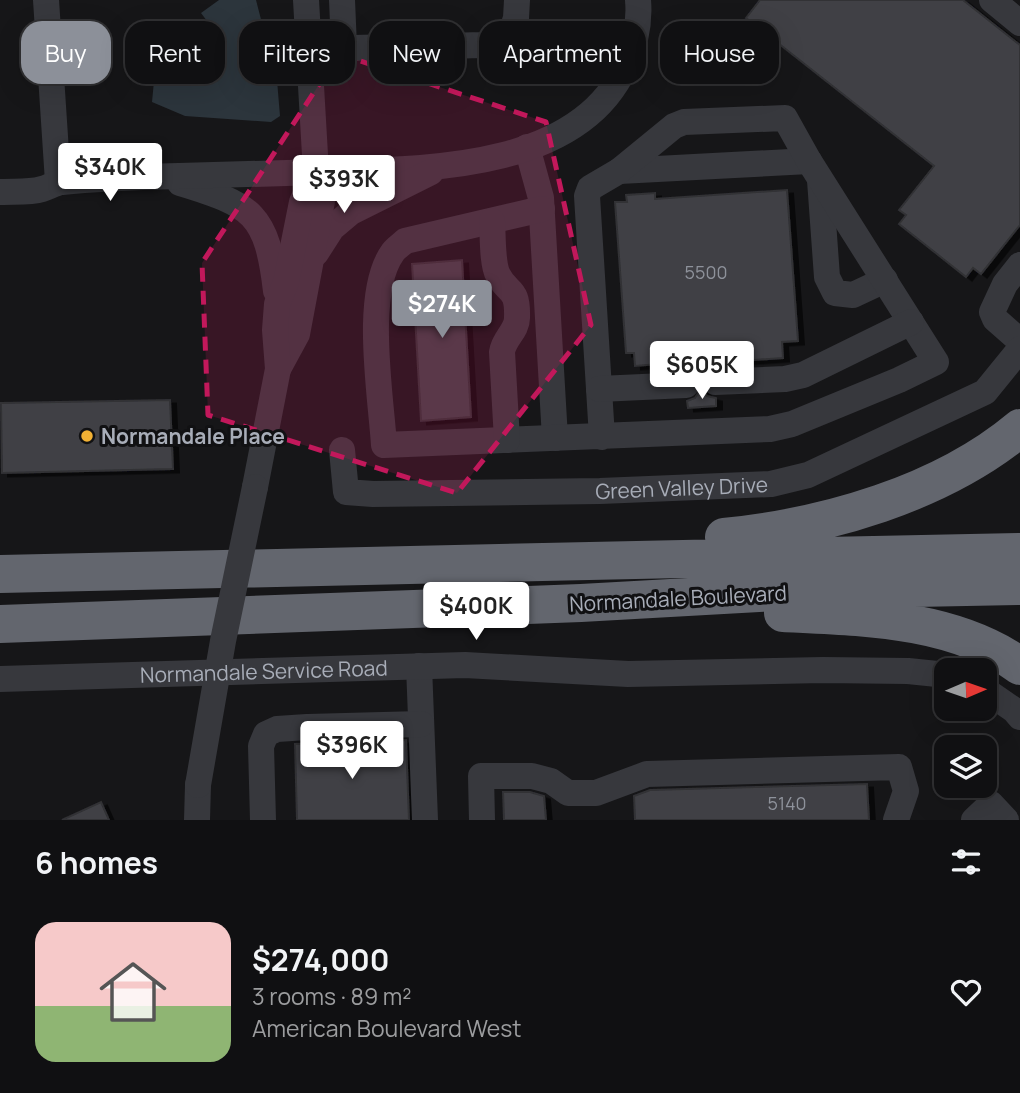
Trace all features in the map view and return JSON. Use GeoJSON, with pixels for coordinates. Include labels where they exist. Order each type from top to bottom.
{"type":"FeatureCollection","features":[{"type":"Feature","properties":{"kind":"highway"},"geometry":{"type":"LineString","coordinates":[[457,564],[754,534],[827,520],[895,498],[953,471],[1007,439],[1020,428]]}},
{"type":"Feature","properties":{"kind":"highway","name":"Normandale Boulevard"},"geometry":{"type":"LineString","coordinates":[[0,574],[350,564],[1020,552]]}},
{"type":"Feature","properties":{"kind":"highway","name":"Normandale Boulevard"},"geometry":{"type":"LineString","coordinates":[[0,624],[581,603],[811,590],[1020,586]]}},
{"type":"Feature","properties":{"kind":"highway"},"geometry":{"type":"LineString","coordinates":[[581,603],[818,615],[910,624],[965,636],[1004,654],[1020,666]]}},
{"type":"Feature","properties":{"kind":"street"},"geometry":{"type":"LineString","coordinates":[[46,0],[58,183]]}},
{"type":"Feature","properties":{"kind":"street"},"geometry":{"type":"LineString","coordinates":[[306,0],[307,21]]}},
{"type":"Feature","properties":{"kind":"street"},"geometry":{"type":"LineString","coordinates":[[342,0],[343,21]]}},
{"type":"Feature","properties":{"kind":"street"},"geometry":{"type":"LineString","coordinates":[[355,47],[484,45],[510,36],[516,18],[517,0]]}},
{"type":"Feature","properties":{"kind":"street"},"geometry":{"type":"LineString","coordinates":[[992,0],[1020,23]]}},
{"type":"Feature","properties":{"kind":"street"},"geometry":{"type":"LineString","coordinates":[[0,192],[40,190],[58,183],[159,177],[444,166],[527,147],[562,133],[586,118],[618,82],[635,39],[634,3]]}},
{"type":"Feature","properties":{"kind":"street"},"geometry":{"type":"LineString","coordinates":[[278,369],[297,334],[322,201],[316,172],[311,84]]}},
{"type":"Feature","properties":{"kind":"street"},"geometry":{"type":"LineString","coordinates":[[587,196],[541,203],[492,221],[405,241],[393,252],[383,272],[375,324],[384,445],[739,431],[792,424],[936,362],[785,118],[684,122],[674,126],[619,171],[590,188],[587,196],[602,436]]}},
{"type":"Feature","properties":{"kind":"street"},"geometry":{"type":"LineString","coordinates":[[527,147],[541,203],[555,438]]}},
{"type":"Feature","properties":{"kind":"street"},"geometry":{"type":"LineString","coordinates":[[312,260],[332,228],[352,212],[444,166]]}},
{"type":"Feature","properties":{"kind":"street"},"geometry":{"type":"LineString","coordinates":[[619,171],[814,168]]}},
{"type":"Feature","properties":{"kind":"street"},"geometry":{"type":"LineString","coordinates":[[814,168],[827,277],[835,293],[853,295],[885,280]]}},
{"type":"Feature","properties":{"kind":"street"},"geometry":{"type":"LineString","coordinates":[[277,304],[286,282],[302,202],[316,172]]}},
{"type":"Feature","properties":{"kind":"street"},"geometry":{"type":"LineString","coordinates":[[159,177],[222,196],[250,214],[260,225],[272,255],[277,304],[275,330],[278,369],[223,641],[198,785],[197,820]]}},
{"type":"Feature","properties":{"kind":"street"},"geometry":{"type":"LineString","coordinates":[[492,221],[496,273],[512,290],[517,307],[517,325],[504,343],[502,352],[507,440]]}},
{"type":"Feature","properties":{"kind":"street"},"geometry":{"type":"LineString","coordinates":[[1020,265],[1005,284],[992,312],[1020,341]]}},
{"type":"Feature","properties":{"kind":"street"},"geometry":{"type":"LineString","coordinates":[[715,383],[785,379],[803,375],[911,322]]}},
{"type":"Feature","properties":{"kind":"street","name":"Green Valley Drive"},"geometry":{"type":"LineString","coordinates":[[342,450],[346,492],[373,494],[600,491],[771,484],[808,475],[985,392],[1020,349]]}},
{"type":"Feature","properties":{"kind":"street"},"geometry":{"type":"LineString","coordinates":[[599,389],[686,384]]}},
{"type":"Feature","properties":{"kind":"street","name":"Normandale Service Road"},"geometry":{"type":"LineString","coordinates":[[0,679],[465,665],[628,674],[823,670],[934,674]]}},
{"type":"Feature","properties":{"kind":"street"},"geometry":{"type":"LineString","coordinates":[[419,666],[425,820]]}},
{"type":"Feature","properties":{"kind":"street"},"geometry":{"type":"LineString","coordinates":[[998,699],[1020,717]]}},
{"type":"Feature","properties":{"kind":"street"},"geometry":{"type":"LineString","coordinates":[[263,820],[261,746],[266,734],[276,729],[421,724]]}},
{"type":"Feature","properties":{"kind":"street"},"geometry":{"type":"LineString","coordinates":[[482,820],[481,776],[532,776],[551,781],[568,793],[596,793],[647,774],[899,768],[906,791],[897,820]]}},
{"type":"Feature","properties":{"kind":"street"},"geometry":{"type":"LineString","coordinates":[[974,820],[991,804],[1006,820]]}},
{"type":"Feature","properties":{"kind":"highlighted area"},"geometry":{"type":"Polygon","coordinates":[[[339,54],[546,122],[591,325],[457,493],[208,415],[202,263],[339,54]]]}},
{"type":"Feature","properties":{"kind":"shaded area"},"geometry":{"type":"Polygon","coordinates":[[[219,0],[256,0],[261,21],[239,21],[239,84],[277,84],[280,116],[271,122],[185,116],[152,102],[154,84],[225,84],[225,21],[207,21],[201,13],[219,0]]]}},
{"type":"Feature","properties":{"kind":"building"},"geometry":{"type":"Polygon","coordinates":[[[760,0],[963,0],[1020,45],[1020,225],[981,274],[973,268],[966,277],[899,224],[906,215],[899,210],[934,166],[779,44],[779,21],[750,21],[746,18],[760,0]]]}},
{"type":"Feature","properties":{"kind":"building"},"geometry":{"type":"Polygon","coordinates":[[[787,190],[798,341],[782,342],[783,358],[713,363],[700,379],[694,371],[685,369],[684,362],[635,366],[634,353],[626,353],[615,202],[627,202],[626,195],[655,193],[655,199],[787,190]]]}},
{"type":"Feature","properties":{"kind":"building"},"geometry":{"type":"Polygon","coordinates":[[[462,260],[471,417],[421,421],[412,264],[462,260]]]}},
{"type":"Feature","properties":{"kind":"building"},"geometry":{"type":"Polygon","coordinates":[[[701,388],[707,396],[716,398],[716,406],[688,408],[687,401],[695,398],[701,388]]]}},
{"type":"Feature","properties":{"kind":"building","name":"Normandale Place"},"geometry":{"type":"Polygon","coordinates":[[[170,400],[173,469],[2,473],[1,403],[170,400]]]}},
{"type":"Feature","properties":{"kind":"building"},"geometry":{"type":"Polygon","coordinates":[[[406,740],[409,820],[297,820],[295,744],[406,740]]]}},
{"type":"Feature","properties":{"kind":"building"},"geometry":{"type":"Polygon","coordinates":[[[867,784],[869,820],[635,820],[634,796],[650,790],[867,784]]]}},
{"type":"Feature","properties":{"kind":"building"},"geometry":{"type":"Polygon","coordinates":[[[503,792],[530,792],[544,796],[546,820],[504,820],[503,792]]]}},
{"type":"Feature","properties":{"kind":"building"},"geometry":{"type":"Polygon","coordinates":[[[101,802],[109,820],[62,820],[101,802]]]}},
{"type":"Feature","properties":{"kind":"place","name":"Normandale Place"},"geometry":{"type":"Point","coordinates":[87,436]}}]}
